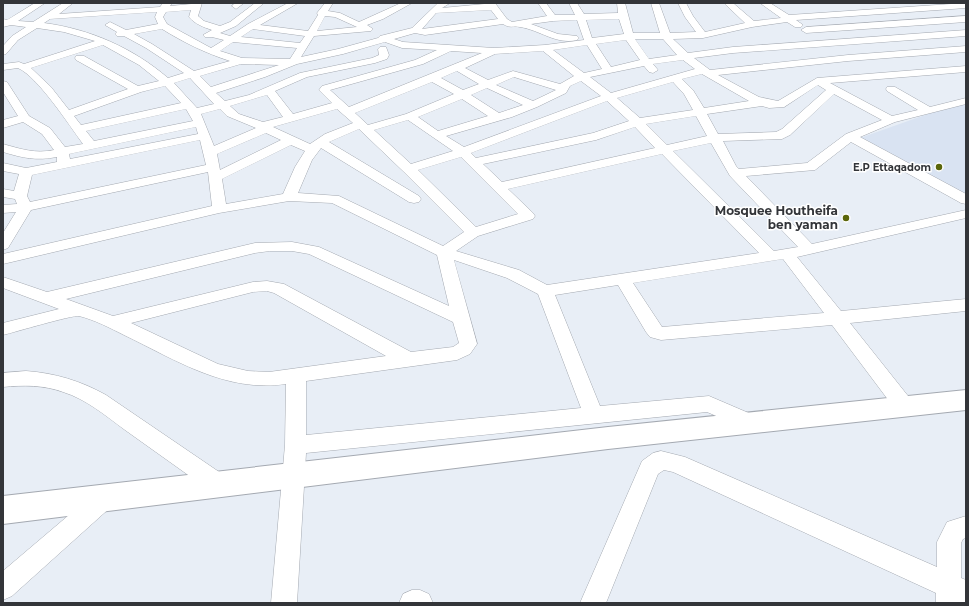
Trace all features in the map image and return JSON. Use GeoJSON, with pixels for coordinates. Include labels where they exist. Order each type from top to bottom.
{"type":"FeatureCollection","features":[{"type":"Feature","properties":{"kind":"main road"},"geometry":{"type":"LineString","coordinates":[[3,510],[608,438],[966,400]]}},
{"type":"Feature","properties":{"kind":"street"},"geometry":{"type":"LineString","coordinates":[[5,20],[29,3]]}},
{"type":"Feature","properties":{"kind":"street"},"geometry":{"type":"LineString","coordinates":[[5,20],[18,16],[41,3]]}},
{"type":"Feature","properties":{"kind":"street"},"geometry":{"type":"LineString","coordinates":[[3,52],[14,38],[65,5],[147,3]]}},
{"type":"Feature","properties":{"kind":"street"},"geometry":{"type":"LineString","coordinates":[[240,3],[236,6],[257,5]]}},
{"type":"Feature","properties":{"kind":"street"},"geometry":{"type":"LineString","coordinates":[[212,52],[251,26],[294,3]]}},
{"type":"Feature","properties":{"kind":"street"},"geometry":{"type":"LineString","coordinates":[[210,91],[290,65],[294,62],[321,13],[329,3]]}},
{"type":"Feature","properties":{"kind":"street"},"geometry":{"type":"LineString","coordinates":[[251,26],[310,34],[363,27],[408,3]]}},
{"type":"Feature","properties":{"kind":"street"},"geometry":{"type":"LineString","coordinates":[[3,167],[26,172],[63,158],[90,145],[195,113],[224,106],[269,91],[296,78],[340,52],[384,42],[414,30],[422,25],[440,5],[446,3]]}},
{"type":"Feature","properties":{"kind":"street"},"geometry":{"type":"LineString","coordinates":[[542,3],[553,18]]}},
{"type":"Feature","properties":{"kind":"street"},"geometry":{"type":"LineString","coordinates":[[573,3],[580,16],[589,40],[608,70]]}},
{"type":"Feature","properties":{"kind":"street"},"geometry":{"type":"LineString","coordinates":[[620,3],[622,16],[632,44],[646,62],[668,79],[690,92],[721,152],[735,173],[809,249]]}},
{"type":"Feature","properties":{"kind":"street"},"geometry":{"type":"LineString","coordinates":[[655,3],[666,36],[676,49],[720,81],[773,106],[780,105],[817,81],[964,70]]}},
{"type":"Feature","properties":{"kind":"street"},"geometry":{"type":"LineString","coordinates":[[682,3],[688,17],[703,35]]}},
{"type":"Feature","properties":{"kind":"street"},"geometry":{"type":"LineString","coordinates":[[728,3],[752,24]]}},
{"type":"Feature","properties":{"kind":"street"},"geometry":{"type":"LineString","coordinates":[[764,3],[848,58]]}},
{"type":"Feature","properties":{"kind":"street"},"geometry":{"type":"LineString","coordinates":[[880,3],[966,48]]}},
{"type":"Feature","properties":{"kind":"street"},"geometry":{"type":"LineString","coordinates":[[145,20],[197,5]]}},
{"type":"Feature","properties":{"kind":"street"},"geometry":{"type":"LineString","coordinates":[[197,5],[193,14],[193,17],[196,20],[232,39],[304,46]]}},
{"type":"Feature","properties":{"kind":"street"},"geometry":{"type":"LineString","coordinates":[[126,53],[165,42],[217,32],[257,5]]}},
{"type":"Feature","properties":{"kind":"street"},"geometry":{"type":"LineString","coordinates":[[434,11],[492,5],[504,21],[510,25],[553,18],[580,16],[622,16]]}},
{"type":"Feature","properties":{"kind":"street"},"geometry":{"type":"LineString","coordinates":[[321,13],[337,15],[363,27],[384,42],[449,49],[494,51],[545,48],[589,40],[628,36],[703,35],[752,24],[789,19],[966,5]]}},
{"type":"Feature","properties":{"kind":"street"},"geometry":{"type":"LineString","coordinates":[[18,16],[48,17],[163,14]]}},
{"type":"Feature","properties":{"kind":"street"},"geometry":{"type":"LineString","coordinates":[[24,67],[100,40],[124,28],[163,14]]}},
{"type":"Feature","properties":{"kind":"street"},"geometry":{"type":"LineString","coordinates":[[163,14],[185,39],[212,52],[241,61]]}},
{"type":"Feature","properties":{"kind":"street"},"geometry":{"type":"LineString","coordinates":[[48,17],[89,24]]}},
{"type":"Feature","properties":{"kind":"street"},"geometry":{"type":"LineString","coordinates":[[806,30],[966,19]]}},
{"type":"Feature","properties":{"kind":"street"},"geometry":{"type":"LineString","coordinates":[[5,20],[63,29],[100,40],[126,53],[167,81],[195,113],[204,136],[214,172],[219,209]]}},
{"type":"Feature","properties":{"kind":"street"},"geometry":{"type":"LineString","coordinates":[[414,30],[425,32],[504,21]]}},
{"type":"Feature","properties":{"kind":"street"},"geometry":{"type":"LineString","coordinates":[[519,24],[556,37],[589,40]]}},
{"type":"Feature","properties":{"kind":"street"},"geometry":{"type":"LineString","coordinates":[[106,26],[124,28],[192,74],[231,114],[240,119],[264,127],[289,140],[316,145],[414,199]]}},
{"type":"Feature","properties":{"kind":"street"},"geometry":{"type":"LineString","coordinates":[[436,135],[497,116],[508,115],[533,105],[562,91],[565,84],[582,76],[646,62],[733,50],[966,33]]}},
{"type":"Feature","properties":{"kind":"street"},"geometry":{"type":"LineString","coordinates":[[67,115],[137,90],[241,61],[320,64],[382,57],[384,54],[384,42]]}},
{"type":"Feature","properties":{"kind":"street"},"geometry":{"type":"LineString","coordinates":[[116,47],[79,58],[137,90]]}},
{"type":"Feature","properties":{"kind":"street"},"geometry":{"type":"LineString","coordinates":[[545,48],[609,97],[637,122],[770,256]]}},
{"type":"Feature","properties":{"kind":"street"},"geometry":{"type":"LineString","coordinates":[[409,170],[463,152],[609,97],[668,79],[705,71],[966,48]]}},
{"type":"Feature","properties":{"kind":"street"},"geometry":{"type":"LineString","coordinates":[[449,49],[433,57],[374,76],[324,89],[342,108],[409,170],[473,234]]}},
{"type":"Feature","properties":{"kind":"street"},"geometry":{"type":"LineString","coordinates":[[209,153],[264,127],[290,118],[373,103],[458,68],[494,51]]}},
{"type":"Feature","properties":{"kind":"street"},"geometry":{"type":"LineString","coordinates":[[108,73],[142,63]]}},
{"type":"Feature","properties":{"kind":"street"},"geometry":{"type":"LineString","coordinates":[[320,64],[343,83],[373,103]]}},
{"type":"Feature","properties":{"kind":"street"},"geometry":{"type":"LineString","coordinates":[[3,67],[16,65],[24,67],[47,89],[90,145]]}},
{"type":"Feature","properties":{"kind":"street"},"geometry":{"type":"LineString","coordinates":[[458,68],[488,85],[533,105]]}},
{"type":"Feature","properties":{"kind":"street"},"geometry":{"type":"LineString","coordinates":[[289,197],[303,166],[316,145],[363,127],[410,116],[514,74],[563,88]]}},
{"type":"Feature","properties":{"kind":"street"},"geometry":{"type":"LineString","coordinates":[[374,76],[404,90]]}},
{"type":"Feature","properties":{"kind":"street"},"geometry":{"type":"LineString","coordinates":[[432,78],[462,94],[497,116]]}},
{"type":"Feature","properties":{"kind":"street"},"geometry":{"type":"LineString","coordinates":[[817,81],[891,120]]}},
{"type":"Feature","properties":{"kind":"street"},"geometry":{"type":"LineString","coordinates":[[3,84],[25,118],[46,131],[63,158]]}},
{"type":"Feature","properties":{"kind":"street"},"geometry":{"type":"LineString","coordinates":[[499,187],[715,138],[778,136],[786,132],[833,89]]}},
{"type":"Feature","properties":{"kind":"street"},"geometry":{"type":"LineString","coordinates":[[891,89],[926,110]]}},
{"type":"Feature","properties":{"kind":"street"},"geometry":{"type":"LineString","coordinates":[[269,91],[290,118]]}},
{"type":"Feature","properties":{"kind":"street"},"geometry":{"type":"LineString","coordinates":[[735,173],[810,166],[850,137],[891,120],[966,101]]}},
{"type":"Feature","properties":{"kind":"street"},"geometry":{"type":"LineString","coordinates":[[475,162],[596,136],[637,122],[762,102]]}},
{"type":"Feature","properties":{"kind":"street"},"geometry":{"type":"LineString","coordinates":[[79,129],[195,113]]}},
{"type":"Feature","properties":{"kind":"street"},"geometry":{"type":"LineString","coordinates":[[410,116],[463,152],[475,162],[528,216],[473,234],[444,252]]}},
{"type":"Feature","properties":{"kind":"street"},"geometry":{"type":"LineString","coordinates":[[3,124],[25,118]]}},
{"type":"Feature","properties":{"kind":"street"},"geometry":{"type":"LineString","coordinates":[[3,148],[32,156],[63,158],[204,136]]}},
{"type":"Feature","properties":{"kind":"street"},"geometry":{"type":"LineString","coordinates":[[850,137],[966,200]]}},
{"type":"Feature","properties":{"kind":"street"},"geometry":{"type":"LineString","coordinates":[[3,209],[23,201],[214,172],[289,140]]}},
{"type":"Feature","properties":{"kind":"street"},"geometry":{"type":"LineString","coordinates":[[3,245],[23,201],[26,172]]}},
{"type":"Feature","properties":{"kind":"street"},"geometry":{"type":"LineString","coordinates":[[3,193],[23,201]]}},
{"type":"Feature","properties":{"kind":"street"},"geometry":{"type":"LineString","coordinates":[[3,259],[219,209],[289,197],[334,200],[345,203],[444,252],[513,274],[545,291],[787,254],[966,214]]}},
{"type":"Feature","properties":{"kind":"street"},"geometry":{"type":"LineString","coordinates":[[46,298],[255,248],[287,246],[314,250],[461,318]]}},
{"type":"Feature","properties":{"kind":"street"},"geometry":{"type":"LineString","coordinates":[[3,282],[112,322],[212,369],[231,375],[248,378],[269,378],[458,353],[464,349],[468,344],[444,252]]}},
{"type":"Feature","properties":{"kind":"street"},"geometry":{"type":"LineString","coordinates":[[787,254],[905,407]]}},
{"type":"Feature","properties":{"kind":"street"},"geometry":{"type":"LineString","coordinates":[[622,279],[652,328],[661,334],[966,305]]}},
{"type":"Feature","properties":{"kind":"street"},"geometry":{"type":"LineString","coordinates":[[112,322],[254,287],[267,286],[278,288],[409,360]]}},
{"type":"Feature","properties":{"kind":"street"},"geometry":{"type":"LineString","coordinates":[[545,291],[593,414]]}},
{"type":"Feature","properties":{"kind":"street"},"geometry":{"type":"LineString","coordinates":[[3,329],[16,324],[78,310]]}},
{"type":"Feature","properties":{"kind":"street"},"geometry":{"type":"LineString","coordinates":[[284,603],[296,446],[296,375]]}},
{"type":"Feature","properties":{"kind":"street"},"geometry":{"type":"LineString","coordinates":[[3,380],[14,378],[35,379],[64,384],[84,393],[220,485]]}},
{"type":"Feature","properties":{"kind":"street"},"geometry":{"type":"LineString","coordinates":[[296,446],[593,414],[709,404],[751,423]]}},
{"type":"Feature","properties":{"kind":"street"},"geometry":{"type":"LineString","coordinates":[[593,603],[650,468],[661,460],[677,464],[954,594]]}},
{"type":"Feature","properties":{"kind":"street"},"geometry":{"type":"LineString","coordinates":[[3,587],[104,499]]}},
{"type":"Feature","properties":{"kind":"street"},"geometry":{"type":"LineString","coordinates":[[954,594],[949,542],[954,530],[966,527]]}},
{"type":"Feature","properties":{"kind":"street"},"geometry":{"type":"LineString","coordinates":[[412,603],[420,603]]}},
{"type":"Feature","properties":{"kind":"shaded area","name":"E.P Ettaqadom"},"geometry":{"type":"Polygon","coordinates":[[[966,101],[966,194],[857,139],[925,115],[966,101]]]}},
{"type":"Feature","properties":{"kind":"place","name":"E.P Ettaqadom"},"geometry":{"type":"Point","coordinates":[939,167]}},
{"type":"Feature","properties":{"kind":"place","name":"Mosquee Houtheifa ben yaman"},"geometry":{"type":"Point","coordinates":[846,218]}}]}
